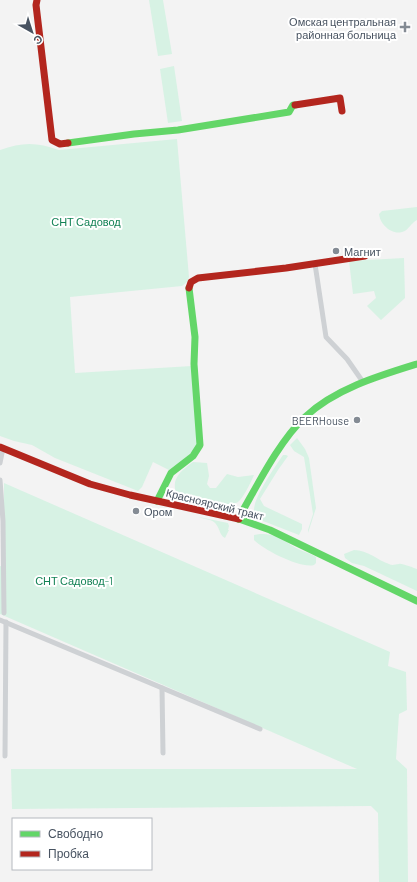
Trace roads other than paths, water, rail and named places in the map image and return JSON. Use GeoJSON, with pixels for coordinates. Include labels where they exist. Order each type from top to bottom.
{"type":"FeatureCollection","features":[{"type":"Feature","properties":{"kind":"street"},"geometry":{"type":"LineString","coordinates":[[37,0],[36,5],[52,140],[62,143],[178,130],[289,112],[293,105],[340,98],[342,111]]}},
{"type":"Feature","properties":{"kind":"street"},"geometry":{"type":"LineString","coordinates":[[157,501],[172,473],[186,462],[200,445],[194,364],[196,351],[188,288],[189,283],[198,278],[286,268],[365,256]]}},
{"type":"Feature","properties":{"kind":"street"},"geometry":{"type":"LineString","coordinates":[[315,264],[326,337],[347,359],[363,382]]}},
{"type":"Feature","properties":{"kind":"street"},"geometry":{"type":"LineString","coordinates":[[238,519],[281,447],[306,417],[322,405],[363,382],[383,374],[417,364]]}},
{"type":"Feature","properties":{"kind":"street"},"geometry":{"type":"LineString","coordinates":[[0,463],[1,448]]}},
{"type":"Feature","properties":{"kind":"street","name":"Красноярский тракт"},"geometry":{"type":"LineString","coordinates":[[1,448],[90,484],[238,519],[270,530],[417,601]]}},
{"type":"Feature","properties":{"kind":"street"},"geometry":{"type":"LineString","coordinates":[[0,480],[3,521],[4,613]]}},
{"type":"Feature","properties":{"kind":"street"},"geometry":{"type":"LineString","coordinates":[[0,620],[260,729]]}},
{"type":"Feature","properties":{"kind":"street"},"geometry":{"type":"LineString","coordinates":[[5,756],[6,622]]}},
{"type":"Feature","properties":{"kind":"street"},"geometry":{"type":"LineString","coordinates":[[162,688],[163,752]]}},
{"type":"Feature","properties":{"kind":"place","name":"Омская центральная районная больница"},"geometry":{"type":"Point","coordinates":[405,27]}},
{"type":"Feature","properties":{"kind":"place","name":"Магнит"},"geometry":{"type":"Point","coordinates":[336,251]}},
{"type":"Feature","properties":{"kind":"place","name":"BEERHouse"},"geometry":{"type":"Point","coordinates":[357,420]}},
{"type":"Feature","properties":{"kind":"place","name":"Ором"},"geometry":{"type":"Point","coordinates":[136,511]}},
{"type":"Feature","properties":{"kind":"park label","name":"СНТ Садовод"},"geometry":{"type":"Point","coordinates":[86,221]}},
{"type":"Feature","properties":{"kind":"park label","name":"СНТ Садовод-1"},"geometry":{"type":"Point","coordinates":[74,580]}}]}
